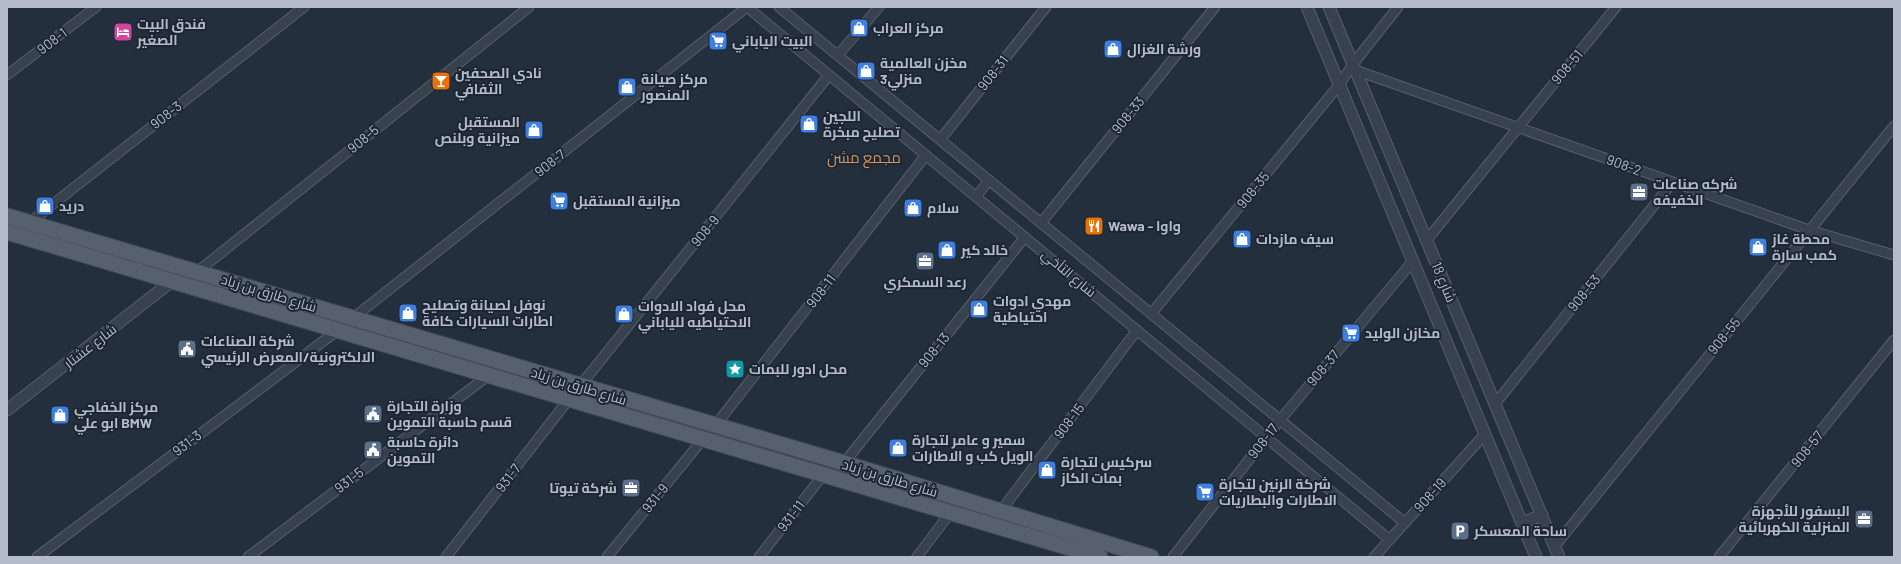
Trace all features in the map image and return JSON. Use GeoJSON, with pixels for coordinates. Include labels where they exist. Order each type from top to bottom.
{"type":"FeatureCollection","features":[{"type":"Feature","properties":{"kind":"main road","name":"شارع طارق بن زياد"},"geometry":{"type":"LineString","coordinates":[[7,216],[844,463],[1151,557]]}},
{"type":"Feature","properties":{"kind":"main road","name":"شارع طارق بن زياد"},"geometry":{"type":"LineString","coordinates":[[7,232],[950,512],[1073,553],[1100,557]]}},
{"type":"Feature","properties":{"kind":"street","name":"908-1"},"geometry":{"type":"LineString","coordinates":[[7,75],[96,7]]}},
{"type":"Feature","properties":{"kind":"street","name":"908-3"},"geometry":{"type":"LineString","coordinates":[[29,223],[304,7]]}},
{"type":"Feature","properties":{"kind":"street","name":"908-5"},"geometry":{"type":"LineString","coordinates":[[197,272],[529,7]]}},
{"type":"Feature","properties":{"kind":"street","name":"شارع التآخي"},"geometry":{"type":"LineString","coordinates":[[747,7],[1390,540]]}},
{"type":"Feature","properties":{"kind":"street","name":"908-7"},"geometry":{"type":"LineString","coordinates":[[353,318],[747,7]]}},
{"type":"Feature","properties":{"kind":"street","name":"شارع التآخي"},"geometry":{"type":"LineString","coordinates":[[779,7],[1405,523]]}},
{"type":"Feature","properties":{"kind":"street"},"geometry":{"type":"LineString","coordinates":[[838,55],[879,7]]}},
{"type":"Feature","properties":{"kind":"street","name":"908-31"},"geometry":{"type":"LineString","coordinates":[[940,140],[1046,7]]}},
{"type":"Feature","properties":{"kind":"street","name":"908-33"},"geometry":{"type":"LineString","coordinates":[[1041,223],[1215,7]]}},
{"type":"Feature","properties":{"kind":"street","name":"شارع 18"},"geometry":{"type":"LineString","coordinates":[[1307,7],[1536,557]]}},
{"type":"Feature","properties":{"kind":"street","name":"شارع 18"},"geometry":{"type":"LineString","coordinates":[[1329,7],[1560,557]]}},
{"type":"Feature","properties":{"kind":"street","name":"908-35"},"geometry":{"type":"LineString","coordinates":[[1151,314],[1354,67],[1398,7]]}},
{"type":"Feature","properties":{"kind":"street","name":"908-51"},"geometry":{"type":"LineString","coordinates":[[1518,126],[1616,7]]}},
{"type":"Feature","properties":{"kind":"street","name":"908-2"},"geometry":{"type":"LineString","coordinates":[[1354,67],[1672,183],[1809,230],[1894,255]]}},
{"type":"Feature","properties":{"kind":"street","name":"908-9"},"geometry":{"type":"LineString","coordinates":[[580,386],[829,75]]}},
{"type":"Feature","properties":{"kind":"street"},"geometry":{"type":"LineString","coordinates":[[1426,241],[1518,126]]}},
{"type":"Feature","properties":{"kind":"street","name":"908-55"},"geometry":{"type":"LineString","coordinates":[[1555,546],[1894,126]]}},
{"type":"Feature","properties":{"kind":"street","name":"908-11"},"geometry":{"type":"LineString","coordinates":[[715,426],[926,156]]}},
{"type":"Feature","properties":{"kind":"street"},"geometry":{"type":"LineString","coordinates":[[976,197],[989,180]]}},
{"type":"Feature","properties":{"kind":"street","name":"908-53"},"geometry":{"type":"LineString","coordinates":[[1495,404],[1672,183]]}},
{"type":"Feature","properties":{"kind":"street","name":"908-13"},"geometry":{"type":"LineString","coordinates":[[844,463],[1025,237]]}},
{"type":"Feature","properties":{"kind":"street","name":"908-37"},"geometry":{"type":"LineString","coordinates":[[1280,420],[1413,261]]}},
{"type":"Feature","properties":{"kind":"street","name":"شارع عشتار"},"geometry":{"type":"LineString","coordinates":[[7,410],[172,282]]}},
{"type":"Feature","properties":{"kind":"street","name":"931-3"},"geometry":{"type":"LineString","coordinates":[[37,557],[338,330]]}},
{"type":"Feature","properties":{"kind":"street","name":"908-15"},"geometry":{"type":"LineString","coordinates":[[1000,512],[1137,330]]}},
{"type":"Feature","properties":{"kind":"street","name":"908-57"},"geometry":{"type":"LineString","coordinates":[[1719,557],[1894,340]]}},
{"type":"Feature","properties":{"kind":"street","name":"931-5"},"geometry":{"type":"LineString","coordinates":[[248,557],[488,375]]}},
{"type":"Feature","properties":{"kind":"street","name":"931-7"},"geometry":{"type":"LineString","coordinates":[[446,557],[569,399]]}},
{"type":"Feature","properties":{"kind":"street","name":"908-17"},"geometry":{"type":"LineString","coordinates":[[1173,557],[1280,420]]}},
{"type":"Feature","properties":{"kind":"street","name":"908-19"},"geometry":{"type":"LineString","coordinates":[[1374,557],[1485,434]]}},
{"type":"Feature","properties":{"kind":"street","name":"931-9"},"geometry":{"type":"LineString","coordinates":[[607,557],[702,439]]}},
{"type":"Feature","properties":{"kind":"street","name":"931-11"},"geometry":{"type":"LineString","coordinates":[[759,557],[823,475]]}},
{"type":"Feature","properties":{"kind":"street"},"geometry":{"type":"LineString","coordinates":[[916,557],[950,512]]}},
{"type":"Feature","properties":{"kind":"street"},"geometry":{"type":"LineString","coordinates":[[1522,523],[1542,515]]}},
{"type":"Feature","properties":{"kind":"place","name":"مركز العراب"},"geometry":{"type":"Point","coordinates":[859,28]}},
{"type":"Feature","properties":{"kind":"place","name":"فندق البيت الصغير"},"geometry":{"type":"Point","coordinates":[123,32]}},
{"type":"Feature","properties":{"kind":"place","name":"البيت الياباني"},"geometry":{"type":"Point","coordinates":[718,41]}},
{"type":"Feature","properties":{"kind":"place","name":"ورشة الغزال"},"geometry":{"type":"Point","coordinates":[1113,49]}},
{"type":"Feature","properties":{"kind":"place","name":"مخزن العالمية منزلي3"},"geometry":{"type":"Point","coordinates":[866,71]}},
{"type":"Feature","properties":{"kind":"place","name":"نادي الصحفين الثفافي"},"geometry":{"type":"Point","coordinates":[441,81]}},
{"type":"Feature","properties":{"kind":"place","name":"مركز صيانة المنصور"},"geometry":{"type":"Point","coordinates":[627,87]}},
{"type":"Feature","properties":{"kind":"place","name":"اللجين تصليح مبخرة"},"geometry":{"type":"Point","coordinates":[809,124]}},
{"type":"Feature","properties":{"kind":"place","name":"المستقبل ميزانية وبلنص"},"geometry":{"type":"Point","coordinates":[534,130]}},
{"type":"Feature","properties":{"kind":"place","name":"شركه صناعات الخفيفه"},"geometry":{"type":"Point","coordinates":[1639,192]}},
{"type":"Feature","properties":{"kind":"place","name":"ميزانية المستقبل"},"geometry":{"type":"Point","coordinates":[559,201]}},
{"type":"Feature","properties":{"kind":"place","name":"دريد"},"geometry":{"type":"Point","coordinates":[45,206]}},
{"type":"Feature","properties":{"kind":"place","name":"سلام"},"geometry":{"type":"Point","coordinates":[913,208]}},
{"type":"Feature","properties":{"kind":"place","name":"Wawa - واوا"},"geometry":{"type":"Point","coordinates":[1094,226]}},
{"type":"Feature","properties":{"kind":"place","name":"سيف مازدات"},"geometry":{"type":"Point","coordinates":[1242,239]}},
{"type":"Feature","properties":{"kind":"place","name":"محطة غاز كمب سارة"},"geometry":{"type":"Point","coordinates":[1758,247]}},
{"type":"Feature","properties":{"kind":"place","name":"خالد كير"},"geometry":{"type":"Point","coordinates":[947,250]}},
{"type":"Feature","properties":{"kind":"place","name":"رعد السمكري"},"geometry":{"type":"Point","coordinates":[925,261]}},
{"type":"Feature","properties":{"kind":"place","name":"مهدي ادوات احتياطية"},"geometry":{"type":"Point","coordinates":[979,309]}},
{"type":"Feature","properties":{"kind":"place","name":"نوفل لصيانة وتصليح اطارات السيارات كافة"},"geometry":{"type":"Point","coordinates":[408,313]}},
{"type":"Feature","properties":{"kind":"place","name":"محل فواد الادوات الاحتياطيه للياباني"},"geometry":{"type":"Point","coordinates":[624,314]}},
{"type":"Feature","properties":{"kind":"place","name":"مخازن الوليد"},"geometry":{"type":"Point","coordinates":[1351,333]}},
{"type":"Feature","properties":{"kind":"place","name":"شركة الصناعات الالكترونية/المعرض الرئيسي"},"geometry":{"type":"Point","coordinates":[187,349]}},
{"type":"Feature","properties":{"kind":"place","name":"محل ادور للبمات"},"geometry":{"type":"Point","coordinates":[735,369]}},
{"type":"Feature","properties":{"kind":"place","name":"وزارة التجارة قسم حاسبة التموين"},"geometry":{"type":"Point","coordinates":[373,414]}},
{"type":"Feature","properties":{"kind":"place","name":"مركز الخفاجي ابو علي BMW"},"geometry":{"type":"Point","coordinates":[60,415]}},
{"type":"Feature","properties":{"kind":"place","name":"سمير و عامر لتجارة الويل كب و الاطارات"},"geometry":{"type":"Point","coordinates":[898,448]}},
{"type":"Feature","properties":{"kind":"place","name":"دائرة حاسبة التموين"},"geometry":{"type":"Point","coordinates":[373,450]}},
{"type":"Feature","properties":{"kind":"place","name":"سركيس لتجارة بمات الكاز"},"geometry":{"type":"Point","coordinates":[1047,470]}},
{"type":"Feature","properties":{"kind":"place","name":"شركة تيوتا"},"geometry":{"type":"Point","coordinates":[631,488]}},
{"type":"Feature","properties":{"kind":"place","name":"شركة الرنين لتجارة الاطارات والبطاريات"},"geometry":{"type":"Point","coordinates":[1205,492]}},
{"type":"Feature","properties":{"kind":"place","name":"البسفور للأجهزة المنزلية الكهربائية"},"geometry":{"type":"Point","coordinates":[1864,519]}},
{"type":"Feature","properties":{"kind":"place","name":"ساحة المعسكر"},"geometry":{"type":"Point","coordinates":[1460,531]}},
{"type":"Feature","properties":{"kind":"district","name":"مجمع مشن"},"geometry":{"type":"Point","coordinates":[864,158]}}]}
